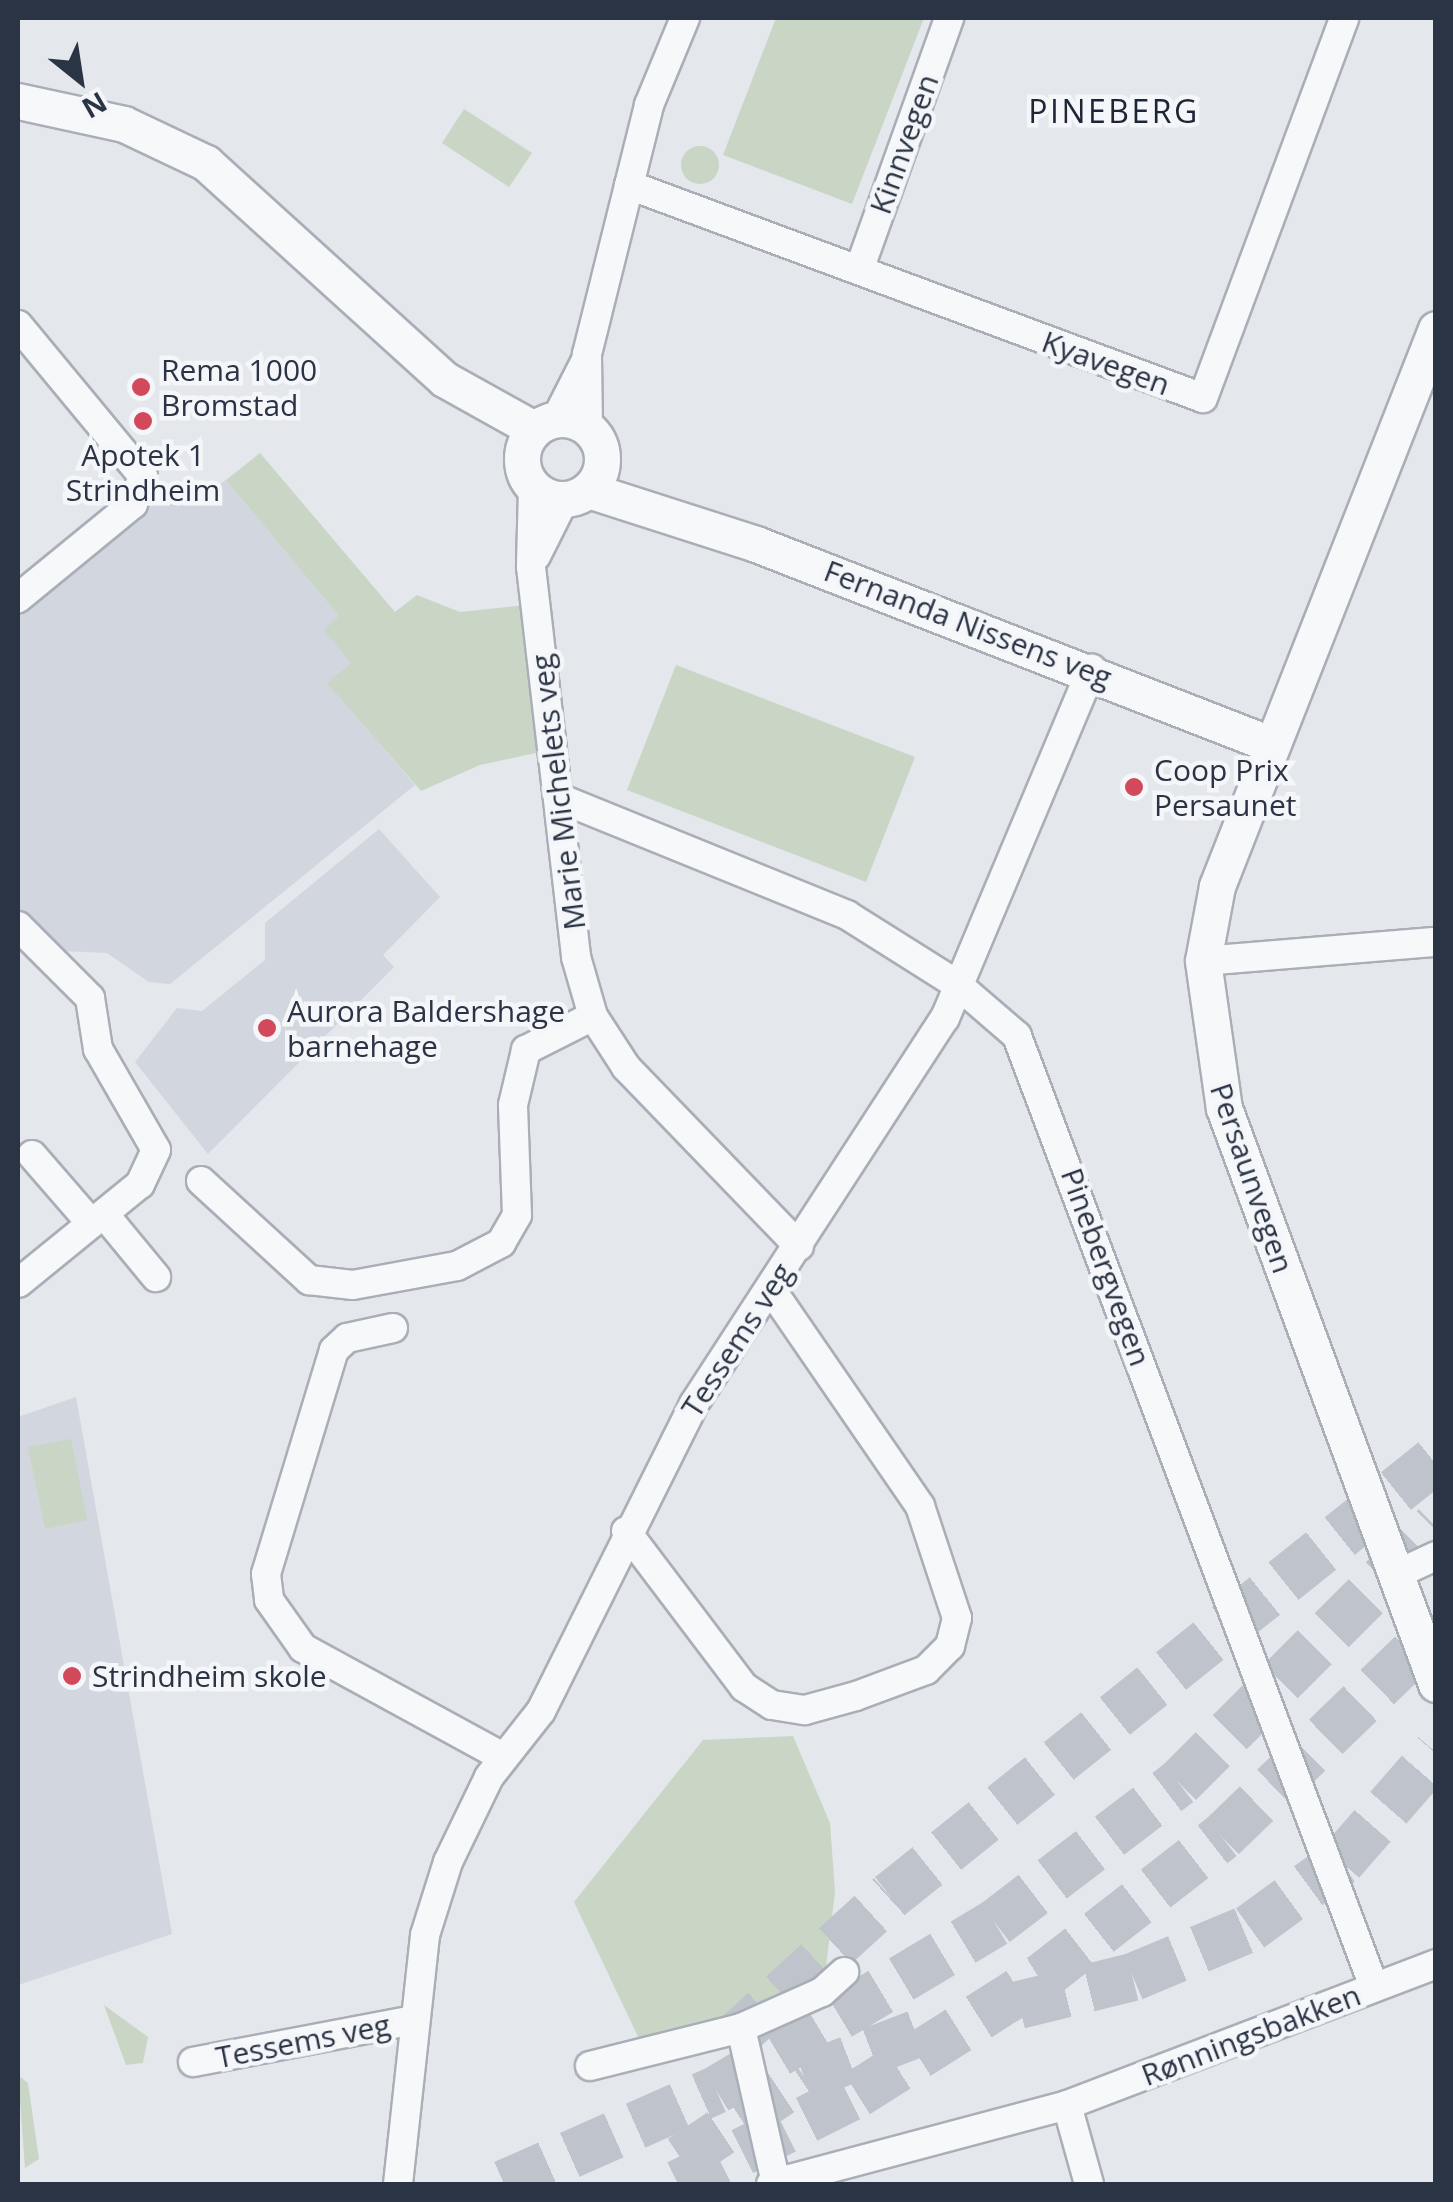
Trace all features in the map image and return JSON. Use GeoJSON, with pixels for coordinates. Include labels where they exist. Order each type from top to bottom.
{"type":"FeatureCollection","features":[{"type":"Feature","properties":{"kind":"street","name":"Marie Michelets veg"},"geometry":{"type":"LineString","coordinates":[[685,18],[658,76],[531,567],[576,957],[593,1016],[626,1067],[799,1246]]}},
{"type":"Feature","properties":{"kind":"street","name":"Kinnvegen"},"geometry":{"type":"LineString","coordinates":[[859,270],[949,18]]}},
{"type":"Feature","properties":{"kind":"street","name":"Kyavegen"},"geometry":{"type":"LineString","coordinates":[[629,185],[1203,398],[1344,18]]}},
{"type":"Feature","properties":{"kind":"street","name":"Fernanda Nissens veg"},"geometry":{"type":"LineString","coordinates":[[18,101],[34,118],[124,124],[206,163],[473,400],[561,458],[663,509],[1092,669],[1270,744]]}},
{"type":"Feature","properties":{"kind":"street"},"geometry":{"type":"LineString","coordinates":[[18,325],[144,476],[133,504],[18,598]]}},
{"type":"Feature","properties":{"kind":"street","name":"Persaunvegen"},"geometry":{"type":"LineString","coordinates":[[1432,351],[1270,744],[1214,893],[1203,962],[1224,1108],[1436,1684]]}},
{"type":"Feature","properties":{"kind":"street","name":"Tessems veg"},"geometry":{"type":"LineString","coordinates":[[398,2184],[414,2020],[431,1908],[504,1757],[541,1711],[626,1531],[694,1404],[887,1118],[958,985],[1092,669]]}},
{"type":"Feature","properties":{"kind":"street","name":"Pinebergvegen"},"geometry":{"type":"LineString","coordinates":[[559,798],[847,916],[958,985],[1004,1020],[1025,1052],[1374,1987]]}},
{"type":"Feature","properties":{"kind":"street"},"geometry":{"type":"LineString","coordinates":[[18,926],[90,998],[98,1049],[156,1150],[149,1175],[18,1284]]}},
{"type":"Feature","properties":{"kind":"street"},"geometry":{"type":"LineString","coordinates":[[1203,962],[1436,942]]}},
{"type":"Feature","properties":{"kind":"street"},"geometry":{"type":"LineString","coordinates":[[201,1181],[309,1280],[354,1285],[457,1266],[501,1243],[517,1215],[512,1104],[526,1050],[593,1016]]}},
{"type":"Feature","properties":{"kind":"street"},"geometry":{"type":"LineString","coordinates":[[32,1155],[156,1278]]}},
{"type":"Feature","properties":{"kind":"street"},"geometry":{"type":"LineString","coordinates":[[626,1531],[744,1688],[772,1705],[805,1710],[856,1696],[926,1670],[950,1646],[957,1618],[920,1506],[771,1289]]}},
{"type":"Feature","properties":{"kind":"street"},"geometry":{"type":"LineString","coordinates":[[393,1328],[347,1338],[334,1350],[269,1563],[269,1600],[303,1648],[504,1757]]}},
{"type":"Feature","properties":{"kind":"street"},"geometry":{"type":"LineString","coordinates":[[1395,1574],[1436,1556]]}},
{"type":"Feature","properties":{"kind":"street","name":"Rønningsbakken"},"geometry":{"type":"LineString","coordinates":[[741,2028],[774,2184],[1067,2105],[1436,1964]]}},
{"type":"Feature","properties":{"kind":"street"},"geometry":{"type":"LineString","coordinates":[[590,2066],[741,2028],[822,1992],[844,1972]]}},
{"type":"Feature","properties":{"kind":"street","name":"Tessems veg"},"geometry":{"type":"LineString","coordinates":[[193,2062],[414,2020]]}},
{"type":"Feature","properties":{"kind":"street"},"geometry":{"type":"LineString","coordinates":[[1067,2105],[1089,2184]]}},
{"type":"Feature","properties":{"kind":"shaded area"},"geometry":{"type":"Polygon","coordinates":[[[226,480],[340,617],[351,663],[328,683],[415,785],[170,984],[149,982],[107,953],[62,951],[18,911],[18,604],[163,489],[192,505],[226,480]]]}},
{"type":"Feature","properties":{"kind":"shaded area"},"geometry":{"type":"Polygon","coordinates":[[[379,829],[440,897],[383,955],[394,967],[208,1154],[135,1062],[177,1008],[202,1011],[265,960],[265,923],[379,829]]]}},
{"type":"Feature","properties":{"kind":"shaded area","name":"Strindheim skole"},"geometry":{"type":"Polygon","coordinates":[[[76,1397],[172,1934],[18,1985],[18,1417],[76,1397]]]}},
{"type":"Feature","properties":{"kind":"green space"},"geometry":{"type":"Polygon","coordinates":[[[776,18],[924,18],[852,204],[723,155],[776,18]]]}},
{"type":"Feature","properties":{"kind":"green space"},"geometry":{"type":"Polygon","coordinates":[[[464,109],[532,153],[509,187],[442,143],[464,109]]]}},
{"type":"Feature","properties":{"kind":"green space"},"geometry":{"type":"Polygon","coordinates":[[[700,146],[713,152],[719,165],[713,178],[700,184],[687,178],[681,165],[687,152],[700,146]]]}},
{"type":"Feature","properties":{"kind":"green space"},"geometry":{"type":"Polygon","coordinates":[[[260,453],[395,612],[417,595],[460,612],[535,604],[554,749],[480,765],[421,791],[327,683],[351,663],[324,630],[339,616],[226,480],[260,453]]]}},
{"type":"Feature","properties":{"kind":"green space"},"geometry":{"type":"Polygon","coordinates":[[[676,665],[915,757],[866,882],[627,790],[676,665]]]}},
{"type":"Feature","properties":{"kind":"green space"},"geometry":{"type":"Polygon","coordinates":[[[71,1439],[87,1520],[45,1529],[28,1447],[71,1439]]]}},
{"type":"Feature","properties":{"kind":"green space"},"geometry":{"type":"Polygon","coordinates":[[[793,1736],[830,1823],[835,1892],[825,1975],[768,2006],[642,2045],[574,1902],[703,1740],[793,1736]]]}},
{"type":"Feature","properties":{"kind":"green space"},"geometry":{"type":"Polygon","coordinates":[[[104,2005],[148,2037],[143,2063],[126,2065],[104,2005]]]}},
{"type":"Feature","properties":{"kind":"green space"},"geometry":{"type":"Polygon","coordinates":[[[18,2075],[28,2083],[39,2159],[25,2168],[18,2075]]]}},
{"type":"Feature","properties":{"kind":"tunnel"},"geometry":{"type":"LineString","coordinates":[[729,2043],[890,1896],[1436,1459]]}},
{"type":"Feature","properties":{"kind":"tunnel"},"geometry":{"type":"LineString","coordinates":[[504,2184],[716,2090],[995,1923],[1179,1783],[1436,1526]]}},
{"type":"Feature","properties":{"kind":"tunnel"},"geometry":{"type":"LineString","coordinates":[[678,2184],[857,2094],[1042,1977],[1222,1837],[1436,1630]]}},
{"type":"Feature","properties":{"kind":"tunnel"},"geometry":{"type":"LineString","coordinates":[[1019,2005],[1133,1977],[1250,1928],[1341,1862],[1436,1753]]}},
{"type":"Feature","properties":{"kind":"tunnel"},"geometry":{"type":"LineString","coordinates":[[681,2159],[804,2077],[934,2027]]}},
{"type":"Feature","properties":{"kind":"place","name":"Rema 1000 Bromstad"},"geometry":{"type":"Point","coordinates":[141,387]}},
{"type":"Feature","properties":{"kind":"place","name":"Apotek 1 Strindheim"},"geometry":{"type":"Point","coordinates":[143,421]}},
{"type":"Feature","properties":{"kind":"place","name":"Coop Prix Persaunet"},"geometry":{"type":"Point","coordinates":[1134,787]}},
{"type":"Feature","properties":{"kind":"place","name":"Aurora Baldershage barnehage"},"geometry":{"type":"Point","coordinates":[267,1028]}},
{"type":"Feature","properties":{"kind":"place","name":"Strindheim skole"},"geometry":{"type":"Point","coordinates":[72,1676]}},
{"type":"Feature","properties":{"kind":"district","name":"PINEBERG"},"geometry":{"type":"Point","coordinates":[1114,111]}}]}
